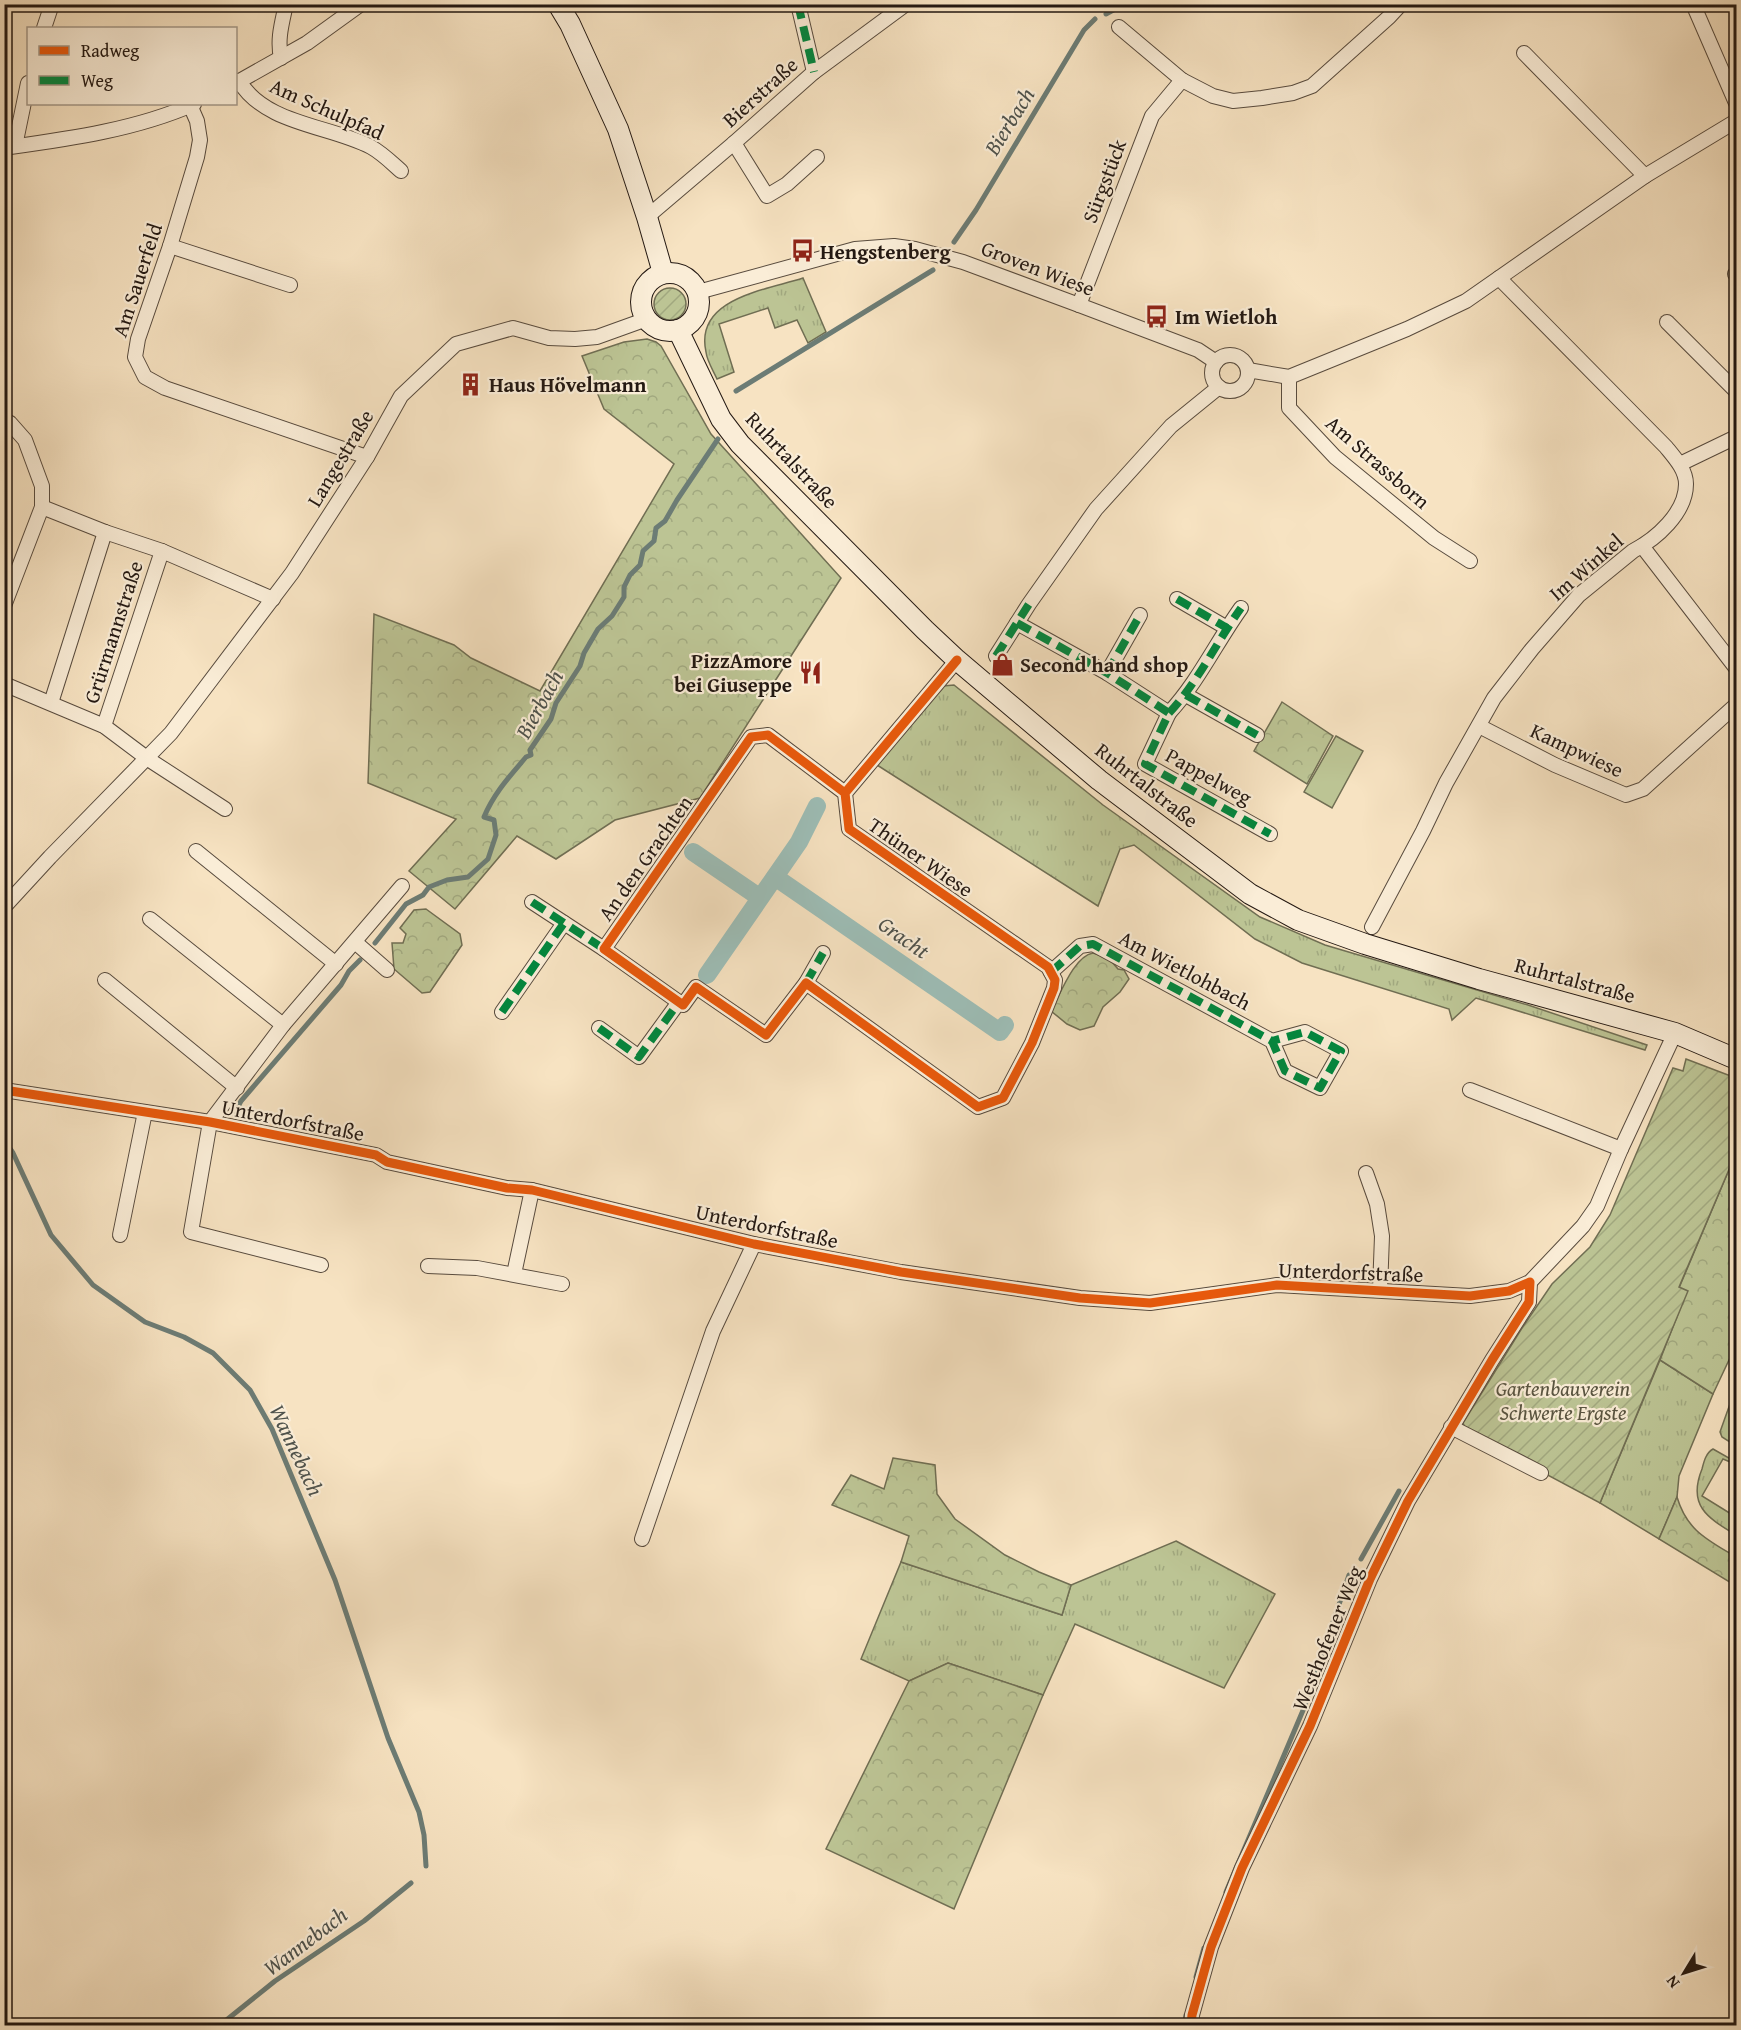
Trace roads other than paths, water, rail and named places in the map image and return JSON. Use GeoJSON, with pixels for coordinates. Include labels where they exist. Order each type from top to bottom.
{"type":"FeatureCollection","features":[{"type":"Feature","properties":{"kind":"main road"},"geometry":{"type":"LineString","coordinates":[[558,4],[570,24],[618,129],[663,273]]}},
{"type":"Feature","properties":{"kind":"main road"},"geometry":{"type":"LineString","coordinates":[[663,273],[677,273],[684,276],[690,280],[698,292],[700,302],[698,311],[687,326],[678,330],[661,329],[647,320],[642,309],[641,298],[645,287],[652,278],[663,273]]}},
{"type":"Feature","properties":{"kind":"main road","name":"Ruhrtalstraße"},"geometry":{"type":"LineString","coordinates":[[678,330],[716,409],[740,444],[957,660],[1098,780],[1250,894],[1298,920],[1365,944],[1479,979],[1675,1033],[1737,1059]]}},
{"type":"Feature","properties":{"kind":"street"},"geometry":{"type":"LineString","coordinates":[[44,27],[52,4]]}},
{"type":"Feature","properties":{"kind":"street"},"geometry":{"type":"LineString","coordinates":[[281,58],[280,30],[286,4]]}},
{"type":"Feature","properties":{"kind":"street"},"geometry":{"type":"LineString","coordinates":[[237,82],[307,43],[361,4]]}},
{"type":"Feature","properties":{"kind":"street"},"geometry":{"type":"LineString","coordinates":[[798,4],[814,72]]}},
{"type":"Feature","properties":{"kind":"street","name":"Bierstraße"},"geometry":{"type":"LineString","coordinates":[[647,217],[734,144],[814,72],[906,4]]}},
{"type":"Feature","properties":{"kind":"street"},"geometry":{"type":"LineString","coordinates":[[1119,27],[1182,80],[1213,96],[1233,100],[1262,98],[1312,86],[1401,4]]}},
{"type":"Feature","properties":{"kind":"street"},"geometry":{"type":"LineString","coordinates":[[1693,4],[1737,103]]}},
{"type":"Feature","properties":{"kind":"street"},"geometry":{"type":"LineString","coordinates":[[1524,53],[1645,176]]}},
{"type":"Feature","properties":{"kind":"street","name":"Sürgstück"},"geometry":{"type":"LineString","coordinates":[[1079,305],[1152,116],[1182,80]]}},
{"type":"Feature","properties":{"kind":"street","name":"Am Schulpfad"},"geometry":{"type":"LineString","coordinates":[[237,82],[256,102],[276,113],[372,147],[401,171]]}},
{"type":"Feature","properties":{"kind":"street"},"geometry":{"type":"LineString","coordinates":[[27,87],[10,147],[62,140],[111,129],[154,118],[189,105]]}},
{"type":"Feature","properties":{"kind":"street","name":"Am Sauerfeld"},"geometry":{"type":"LineString","coordinates":[[192,105],[200,140],[197,157],[138,339],[135,357],[145,377],[165,388],[367,457]]}},
{"type":"Feature","properties":{"kind":"street"},"geometry":{"type":"LineString","coordinates":[[1248,370],[1289,376],[1417,324],[1466,301],[1645,176],[1737,121]]}},
{"type":"Feature","properties":{"kind":"street"},"geometry":{"type":"LineString","coordinates":[[734,144],[767,196],[787,184],[817,157]]}},
{"type":"Feature","properties":{"kind":"street"},"geometry":{"type":"LineString","coordinates":[[170,246],[290,285]]}},
{"type":"Feature","properties":{"kind":"street","name":"Groven Wiese"},"geometry":{"type":"LineString","coordinates":[[698,292],[855,249],[894,246],[939,254],[1198,350],[1216,362]]}},
{"type":"Feature","properties":{"kind":"street"},"geometry":{"type":"LineString","coordinates":[[1499,278],[1666,447],[1680,464],[1737,437]]}},
{"type":"Feature","properties":{"kind":"street","name":"Langestraße"},"geometry":{"type":"LineString","coordinates":[[4,907],[171,734],[273,599],[367,457],[401,396],[456,344],[513,328],[549,338],[597,337],[647,320]]}},
{"type":"Feature","properties":{"kind":"street"},"geometry":{"type":"LineString","coordinates":[[1667,322],[1737,391]]}},
{"type":"Feature","properties":{"kind":"street"},"geometry":{"type":"LineString","coordinates":[[1232,355],[1240,357],[1246,363],[1248,370],[1243,386],[1236,390],[1219,387],[1212,374],[1216,362],[1223,356],[1232,355]]}},
{"type":"Feature","properties":{"kind":"street","name":"Am Strassborn"},"geometry":{"type":"LineString","coordinates":[[1289,376],[1289,408],[1335,458],[1434,538],[1470,561]]}},
{"type":"Feature","properties":{"kind":"street"},"geometry":{"type":"LineString","coordinates":[[996,656],[1096,509],[1171,426],[1219,387]]}},
{"type":"Feature","properties":{"kind":"street"},"geometry":{"type":"LineString","coordinates":[[4,420],[10,423],[25,440],[42,486],[42,507],[4,606]]}},
{"type":"Feature","properties":{"kind":"street","name":"Im Winkel"},"geometry":{"type":"LineString","coordinates":[[1372,927],[1446,783],[1494,698],[1532,649],[1579,595],[1672,520],[1682,502],[1686,483],[1680,464]]}},
{"type":"Feature","properties":{"kind":"street","name":"Grürmannstraße"},"geometry":{"type":"LineString","coordinates":[[42,507],[162,551],[273,599]]}},
{"type":"Feature","properties":{"kind":"street","name":"Grürmannstraße"},"geometry":{"type":"LineString","coordinates":[[51,703],[105,532]]}},
{"type":"Feature","properties":{"kind":"street"},"geometry":{"type":"LineString","coordinates":[[1642,546],[1737,668]]}},
{"type":"Feature","properties":{"kind":"street","name":"Grürmannstraße"},"geometry":{"type":"LineString","coordinates":[[104,726],[162,551]]}},
{"type":"Feature","properties":{"kind":"street"},"geometry":{"type":"LineString","coordinates":[[1177,599],[1227,628]]}},
{"type":"Feature","properties":{"kind":"street","name":"Pappelweg"},"geometry":{"type":"LineString","coordinates":[[1241,608],[1186,695],[1169,713],[1145,764],[1270,834]]}},
{"type":"Feature","properties":{"kind":"street"},"geometry":{"type":"LineString","coordinates":[[1107,673],[1140,615]]}},
{"type":"Feature","properties":{"kind":"street","name":"Pappelweg"},"geometry":{"type":"LineString","coordinates":[[1017,623],[1107,673],[1169,713]]}},
{"type":"Feature","properties":{"kind":"street"},"geometry":{"type":"LineString","coordinates":[[845,793],[957,660]]}},
{"type":"Feature","properties":{"kind":"street","name":"Grürmannstraße"},"geometry":{"type":"LineString","coordinates":[[4,684],[104,726],[148,759]]}},
{"type":"Feature","properties":{"kind":"street"},"geometry":{"type":"LineString","coordinates":[[1186,695],[1257,735]]}},
{"type":"Feature","properties":{"kind":"street","name":"Kampwiese"},"geometry":{"type":"LineString","coordinates":[[1479,726],[1555,765],[1626,795],[1643,789],[1737,705]]}},
{"type":"Feature","properties":{"kind":"street","name":"An den Grachten"},"geometry":{"type":"LineString","coordinates":[[604,949],[751,737],[768,735],[845,793]]}},
{"type":"Feature","properties":{"kind":"street"},"geometry":{"type":"LineString","coordinates":[[148,759],[225,809]]}},
{"type":"Feature","properties":{"kind":"street","name":"Thüner Wiese"},"geometry":{"type":"LineString","coordinates":[[845,793],[849,829],[1048,967],[1051,972]]}},
{"type":"Feature","properties":{"kind":"street"},"geometry":{"type":"LineString","coordinates":[[196,851],[336,964]]}},
{"type":"Feature","properties":{"kind":"street"},"geometry":{"type":"LineString","coordinates":[[210,1122],[283,1025],[336,964],[357,944],[402,886]]}},
{"type":"Feature","properties":{"kind":"street","name":"An den Grachten"},"geometry":{"type":"LineString","coordinates":[[532,902],[679,1002]]}},
{"type":"Feature","properties":{"kind":"street"},"geometry":{"type":"LineString","coordinates":[[150,919],[283,1025]]}},
{"type":"Feature","properties":{"kind":"street","name":"An den Grachten"},"geometry":{"type":"LineString","coordinates":[[502,1012],[564,923]]}},
{"type":"Feature","properties":{"kind":"street"},"geometry":{"type":"LineString","coordinates":[[357,944],[387,970]]}},
{"type":"Feature","properties":{"kind":"street","name":"Am Wietlohbach"},"geometry":{"type":"LineString","coordinates":[[1051,972],[1080,946],[1093,944],[1272,1041]]}},
{"type":"Feature","properties":{"kind":"street"},"geometry":{"type":"LineString","coordinates":[[598,1028],[639,1057],[679,1002],[683,1005],[696,987],[766,1035],[806,983],[823,953]]}},
{"type":"Feature","properties":{"kind":"street"},"geometry":{"type":"LineString","coordinates":[[806,983],[978,1107],[1004,1098],[1032,1043],[1054,988],[1055,980],[1051,972]]}},
{"type":"Feature","properties":{"kind":"street"},"geometry":{"type":"LineString","coordinates":[[105,980],[237,1088]]}},
{"type":"Feature","properties":{"kind":"street"},"geometry":{"type":"LineString","coordinates":[[1305,1032],[1341,1051],[1320,1088],[1285,1071],[1272,1041],[1305,1032]]}},
{"type":"Feature","properties":{"kind":"street","name":"Unterdorfstraße"},"geometry":{"type":"LineString","coordinates":[[4,1089],[210,1122],[376,1155],[387,1162],[507,1188],[532,1190],[754,1244],[901,1272],[1080,1298],[1150,1303],[1277,1285],[1470,1296],[1509,1291],[1530,1282],[1583,1226],[1597,1206],[1675,1033]]}},
{"type":"Feature","properties":{"kind":"street"},"geometry":{"type":"LineString","coordinates":[[1470,1090],[1621,1149]]}},
{"type":"Feature","properties":{"kind":"street"},"geometry":{"type":"LineString","coordinates":[[120,1235],[145,1112]]}},
{"type":"Feature","properties":{"kind":"street","name":"Unterdorfstraße"},"geometry":{"type":"LineString","coordinates":[[210,1122],[190,1232],[321,1265]]}},
{"type":"Feature","properties":{"kind":"street","name":"Unterdorfstraße"},"geometry":{"type":"LineString","coordinates":[[1366,1173],[1377,1204],[1382,1236],[1380,1290]]}},
{"type":"Feature","properties":{"kind":"street"},"geometry":{"type":"LineString","coordinates":[[514,1274],[532,1190]]}},
{"type":"Feature","properties":{"kind":"street","name":"Unterdorfstraße"},"geometry":{"type":"LineString","coordinates":[[642,1539],[712,1331],[754,1244]]}},
{"type":"Feature","properties":{"kind":"street"},"geometry":{"type":"LineString","coordinates":[[428,1266],[477,1268],[562,1284]]}},
{"type":"Feature","properties":{"kind":"street","name":"Westhofener Weg"},"geometry":{"type":"LineString","coordinates":[[1191,2025],[1211,1947],[1242,1868],[1310,1726],[1370,1579],[1408,1501],[1529,1302],[1530,1282]]}},
{"type":"Feature","properties":{"kind":"street"},"geometry":{"type":"LineString","coordinates":[[1451,1428],[1541,1473]]}},
{"type":"Feature","properties":{"kind":"waterway","name":"Bierbach"},"geometry":{"type":"LineString","coordinates":[[1106,14],[1117,8],[1133,4]]}},
{"type":"Feature","properties":{"kind":"waterway","name":"Bierbach"},"geometry":{"type":"LineString","coordinates":[[954,242],[976,210],[1084,30],[1095,19]]}},
{"type":"Feature","properties":{"kind":"waterway","name":"Bierbach"},"geometry":{"type":"LineString","coordinates":[[736,391],[933,270]]}},
{"type":"Feature","properties":{"kind":"waterway","name":"Bierbach"},"geometry":{"type":"LineString","coordinates":[[375,943],[406,904],[423,895],[429,887],[447,880],[468,877],[488,859],[496,835],[494,820],[484,817],[488,808],[508,778],[526,757],[531,755],[530,750],[551,719],[556,703],[580,666],[584,653],[598,629],[612,616],[624,597],[624,587],[630,575],[640,565],[643,551],[654,541],[656,528],[665,521],[718,439]]}},
{"type":"Feature","properties":{"kind":"waterway","name":"Gracht"},"geometry":{"type":"LineString","coordinates":[[707,975],[799,842],[817,806]]}},
{"type":"Feature","properties":{"kind":"waterway","name":"Gracht"},"geometry":{"type":"LineString","coordinates":[[693,852],[759,897]]}},
{"type":"Feature","properties":{"kind":"waterway","name":"Gracht"},"geometry":{"type":"LineString","coordinates":[[775,877],[1000,1032],[1005,1025]]}},
{"type":"Feature","properties":{"kind":"waterway","name":"Bierbach"},"geometry":{"type":"LineString","coordinates":[[234,1114],[241,1101],[360,960]]}},
{"type":"Feature","properties":{"kind":"waterway","name":"Wannebach"},"geometry":{"type":"LineString","coordinates":[[4,1140],[13,1153],[51,1235],[93,1285],[145,1322],[184,1337],[213,1353],[250,1390],[272,1429],[335,1580],[388,1738],[419,1812],[424,1835],[426,1866]]}},
{"type":"Feature","properties":{"kind":"waterway"},"geometry":{"type":"LineString","coordinates":[[1361,1559],[1399,1491]]}},
{"type":"Feature","properties":{"kind":"waterway"},"geometry":{"type":"LineString","coordinates":[[1226,1892],[1304,1708],[1349,1575]]}},
{"type":"Feature","properties":{"kind":"waterway","name":"Wannebach"},"geometry":{"type":"LineString","coordinates":[[219,2026],[275,1981],[364,1921],[411,1883]]}},
{"type":"Feature","properties":{"kind":"waterway"},"geometry":{"type":"LineString","coordinates":[[1196,1977],[1204,1948]]}},
{"type":"Feature","properties":{"kind":"waterway"},"geometry":{"type":"LineString","coordinates":[[1184,2026],[1186,2015]]}},
{"type":"Feature","properties":{"kind":"place","name":"Hengstenberg"},"geometry":{"type":"Point","coordinates":[802,251]}},
{"type":"Feature","properties":{"kind":"place","name":"Im Wietloh"},"geometry":{"type":"Point","coordinates":[1157,316]}},
{"type":"Feature","properties":{"kind":"place","name":"Haus Hövelmann"},"geometry":{"type":"Point","coordinates":[471,384]}},
{"type":"Feature","properties":{"kind":"place","name":"Second hand shop"},"geometry":{"type":"Point","coordinates":[1002,664]}},
{"type":"Feature","properties":{"kind":"place","name":"PizzAmore bei Giuseppe"},"geometry":{"type":"Point","coordinates":[810,672]}},
{"type":"Feature","properties":{"kind":"park label","name":"Gartenbauverein Schwerte Ergste"},"geometry":{"type":"Point","coordinates":[1563,1400]}}]}
